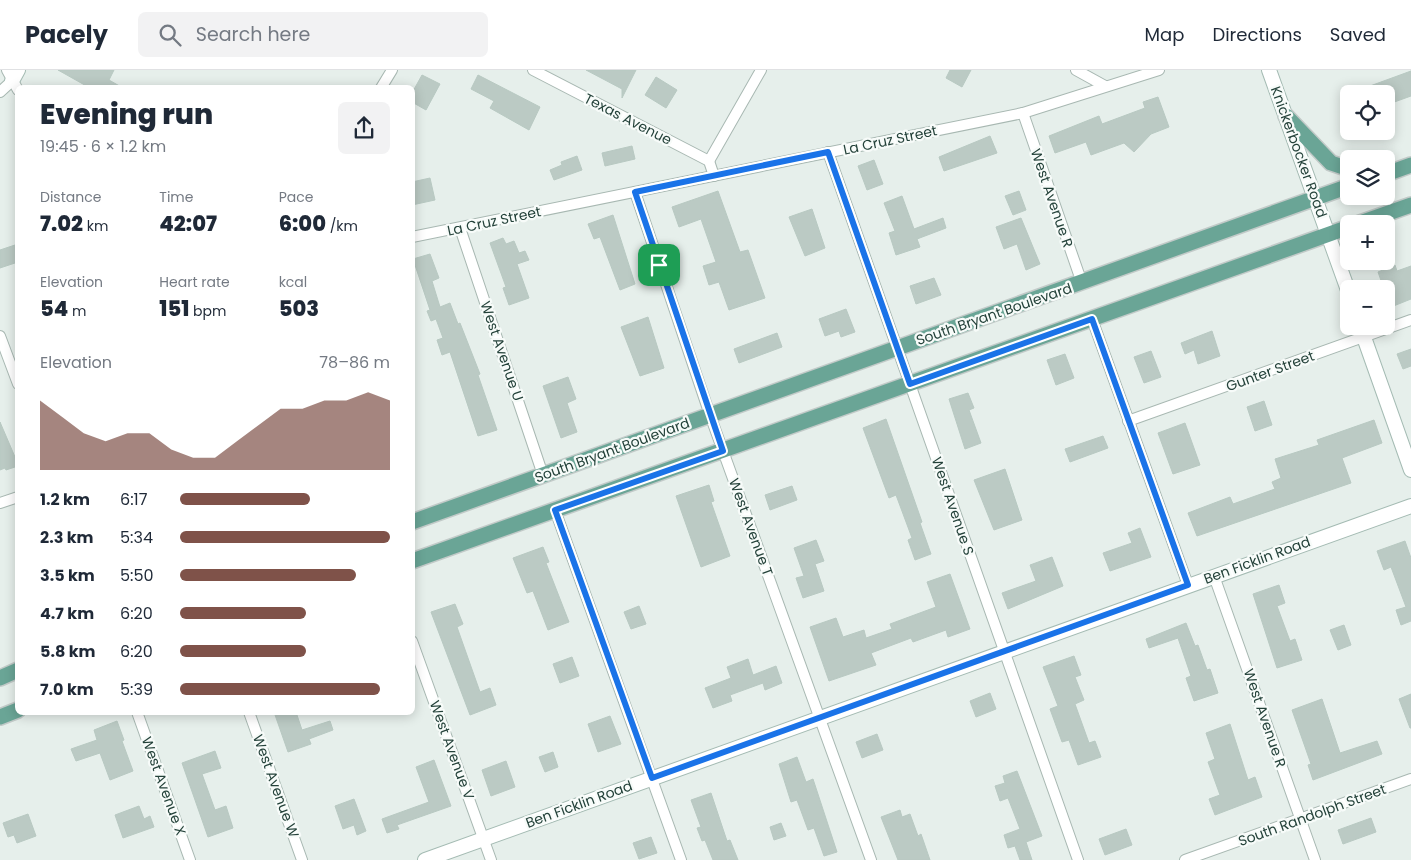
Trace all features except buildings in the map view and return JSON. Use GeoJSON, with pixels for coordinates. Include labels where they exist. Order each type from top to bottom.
{"type":"FeatureCollection","features":[{"type":"Feature","properties":{"kind":"main road"},"geometry":{"type":"LineString","coordinates":[[1286,116],[1331,164],[1340,166]]}},
{"type":"Feature","properties":{"kind":"main road"},"geometry":{"type":"LineString","coordinates":[[1395,171],[1411,165]]}},
{"type":"Feature","properties":{"kind":"main road","name":"South Bryant Boulevard"},"geometry":{"type":"LineString","coordinates":[[415,521],[1340,189]]}},
{"type":"Feature","properties":{"kind":"main road"},"geometry":{"type":"LineString","coordinates":[[1383,215],[1411,205]]}},
{"type":"Feature","properties":{"kind":"main road"},"geometry":{"type":"LineString","coordinates":[[415,560],[1340,230]]}},
{"type":"Feature","properties":{"kind":"main road"},"geometry":{"type":"LineString","coordinates":[[0,678],[15,671]]}},
{"type":"Feature","properties":{"kind":"main road"},"geometry":{"type":"LineString","coordinates":[[0,717],[15,711]]}},
{"type":"Feature","properties":{"kind":"street"},"geometry":{"type":"LineString","coordinates":[[383,85],[392,70]]}},
{"type":"Feature","properties":{"kind":"street","name":"Texas Avenue"},"geometry":{"type":"LineString","coordinates":[[532,70],[709,161]]}},
{"type":"Feature","properties":{"kind":"street"},"geometry":{"type":"LineString","coordinates":[[714,176],[709,161],[761,70]]}},
{"type":"Feature","properties":{"kind":"street"},"geometry":{"type":"LineString","coordinates":[[1076,70],[1105,86]]}},
{"type":"Feature","properties":{"kind":"street","name":"La Cruz Street"},"geometry":{"type":"LineString","coordinates":[[415,236],[1023,113],[1159,70]]}},
{"type":"Feature","properties":{"kind":"street","name":"Knickerbocker Road"},"geometry":{"type":"LineString","coordinates":[[1269,70],[1344,280]]}},
{"type":"Feature","properties":{"kind":"street"},"geometry":{"type":"LineString","coordinates":[[0,92],[13,78]]}},
{"type":"Feature","properties":{"kind":"street","name":"West Avenue R"},"geometry":{"type":"LineString","coordinates":[[1023,113],[1082,283]]}},
{"type":"Feature","properties":{"kind":"street","name":"West Avenue S"},"geometry":{"type":"LineString","coordinates":[[828,152],[1078,860]]}},
{"type":"Feature","properties":{"kind":"street","name":"West Avenue T"},"geometry":{"type":"LineString","coordinates":[[635,192],[710,415],[821,716],[871,860]]}},
{"type":"Feature","properties":{"kind":"street","name":"West Avenue U"},"geometry":{"type":"LineString","coordinates":[[460,228],[544,475]]}},
{"type":"Feature","properties":{"kind":"street"},"geometry":{"type":"LineString","coordinates":[[1092,319],[1188,585]]}},
{"type":"Feature","properties":{"kind":"street","name":"Gunter Street"},"geometry":{"type":"LineString","coordinates":[[1395,324],[1411,320]]}},
{"type":"Feature","properties":{"kind":"street","name":"Gunter Street"},"geometry":{"type":"LineString","coordinates":[[1128,421],[1354,335]]}},
{"type":"Feature","properties":{"kind":"street"},"geometry":{"type":"LineString","coordinates":[[1363,335],[1411,470]]}},
{"type":"Feature","properties":{"kind":"street"},"geometry":{"type":"LineString","coordinates":[[0,336],[15,376]]}},
{"type":"Feature","properties":{"kind":"street"},"geometry":{"type":"LineString","coordinates":[[0,503],[15,498]]}},
{"type":"Feature","properties":{"kind":"street","name":"Ben Ficklin Road"},"geometry":{"type":"LineString","coordinates":[[426,860],[821,716],[1411,506]]}},
{"type":"Feature","properties":{"kind":"street"},"geometry":{"type":"LineString","coordinates":[[555,510],[681,860]]}},
{"type":"Feature","properties":{"kind":"street","name":"West Avenue R"},"geometry":{"type":"LineString","coordinates":[[1214,576],[1315,860]]}},
{"type":"Feature","properties":{"kind":"street","name":"West Avenue V"},"geometry":{"type":"LineString","coordinates":[[415,649],[491,860]]}},
{"type":"Feature","properties":{"kind":"street","name":"West Avenue X"},"geometry":{"type":"LineString","coordinates":[[138,715],[190,860]]}},
{"type":"Feature","properties":{"kind":"street","name":"West Avenue W"},"geometry":{"type":"LineString","coordinates":[[250,715],[302,860]]}},
{"type":"Feature","properties":{"kind":"street","name":"South Randolph Street"},"geometry":{"type":"LineString","coordinates":[[1185,860],[1411,779]]}},
{"type":"Feature","properties":{"kind":"route"},"geometry":{"type":"LineString","coordinates":[[828,152],[910,384],[1092,319],[1188,585],[652,778],[555,510],[723,451],[659,265],[635,192],[828,152]]}}]}
